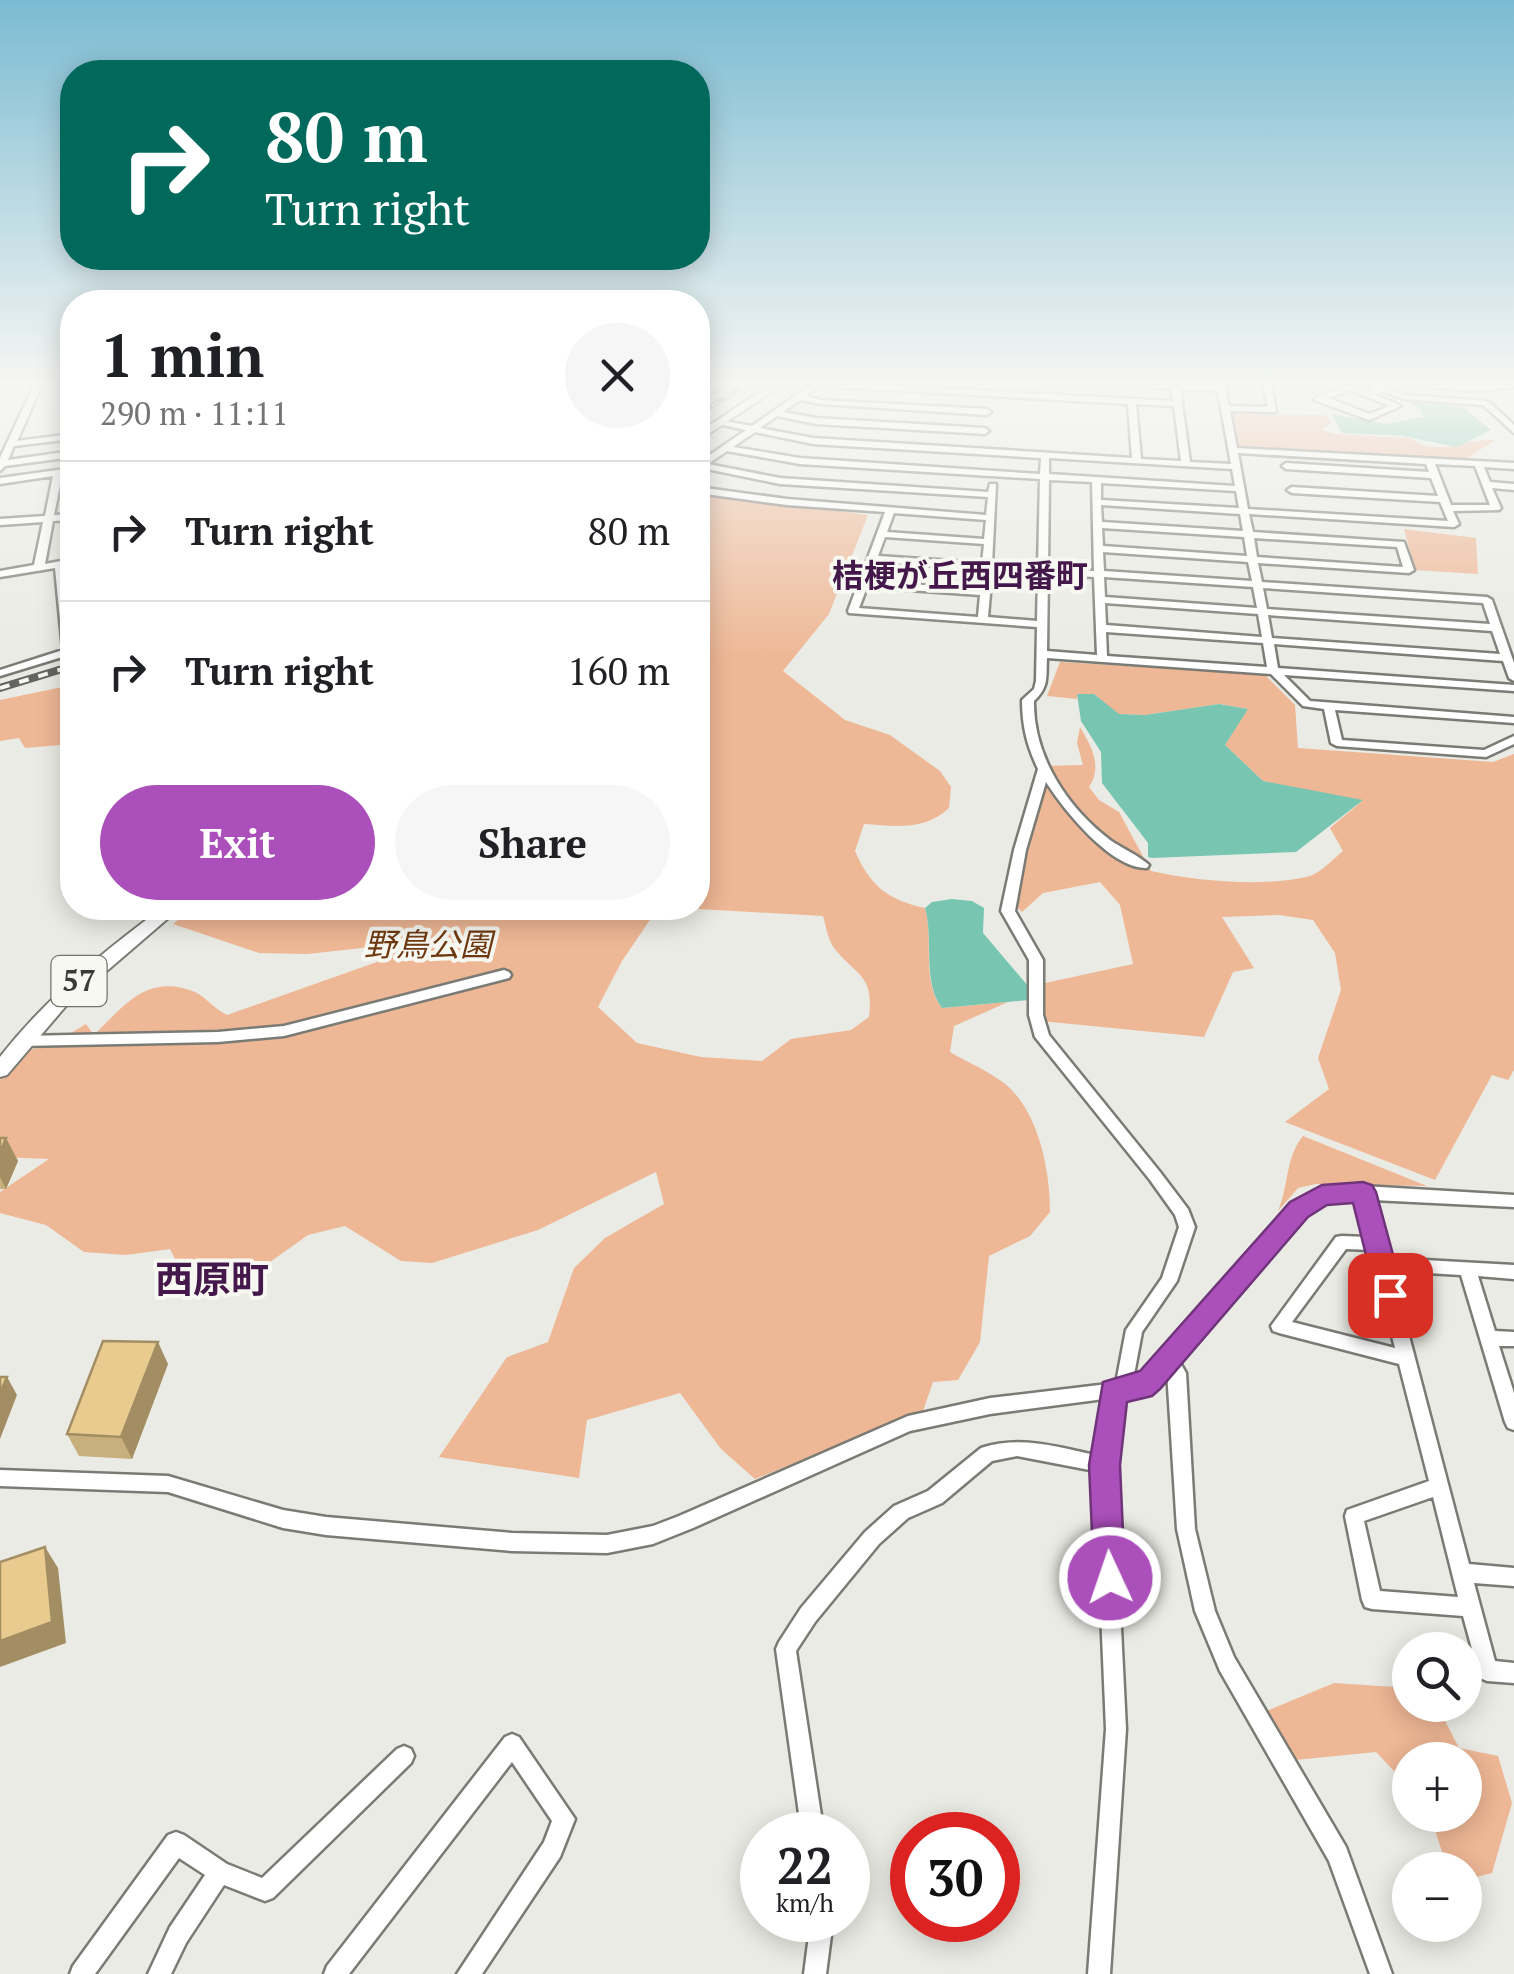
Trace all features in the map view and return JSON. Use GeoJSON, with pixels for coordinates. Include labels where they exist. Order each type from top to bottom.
{"type":"FeatureCollection","features":[{"type":"Feature","properties":{"kind":"main road","name":"57"},"geometry":{"type":"LineString","coordinates":[[0,1070],[82,978],[157,920]]}},
{"type":"Feature","properties":{"kind":"street"},"geometry":{"type":"LineString","coordinates":[[0,481],[28,477]]}},
{"type":"Feature","properties":{"kind":"street"},"geometry":{"type":"LineString","coordinates":[[39,567],[57,477]]}},
{"type":"Feature","properties":{"kind":"street"},"geometry":{"type":"LineString","coordinates":[[756,477],[992,495]]}},
{"type":"Feature","properties":{"kind":"street"},"geometry":{"type":"LineString","coordinates":[[834,506],[842,477]]}},
{"type":"Feature","properties":{"kind":"street"},"geometry":{"type":"LineString","coordinates":[[983,620],[993,477]]}},
{"type":"Feature","properties":{"kind":"street"},"geometry":{"type":"LineString","coordinates":[[1044,477],[1041,686],[1029,697],[1027,731],[1043,771],[1101,839],[1143,866]]}},
{"type":"Feature","properties":{"kind":"street"},"geometry":{"type":"LineString","coordinates":[[1059,477],[1240,488]]}},
{"type":"Feature","properties":{"kind":"street"},"geometry":{"type":"LineString","coordinates":[[1238,477],[1274,670],[1307,704],[1514,720]]}},
{"type":"Feature","properties":{"kind":"street"},"geometry":{"type":"LineString","coordinates":[[1289,477],[1298,514]]}},
{"type":"Feature","properties":{"kind":"street"},"geometry":{"type":"LineString","coordinates":[[1096,502],[1454,524],[1435,477]]}},
{"type":"Feature","properties":{"kind":"street"},"geometry":{"type":"LineString","coordinates":[[1292,490],[1494,510],[1497,504],[1484,477]]}},
{"type":"Feature","properties":{"kind":"street"},"geometry":{"type":"LineString","coordinates":[[1096,480],[1102,658]]}},
{"type":"Feature","properties":{"kind":"street"},"geometry":{"type":"LineString","coordinates":[[1488,486],[1514,487]]}},
{"type":"Feature","properties":{"kind":"street"},"geometry":{"type":"LineString","coordinates":[[710,491],[890,512],[990,518]]}},
{"type":"Feature","properties":{"kind":"street"},"geometry":{"type":"LineString","coordinates":[[890,512],[853,611],[1042,624]]}},
{"type":"Feature","properties":{"kind":"street"},"geometry":{"type":"LineString","coordinates":[[0,522],[60,518]]}},
{"type":"Feature","properties":{"kind":"street"},"geometry":{"type":"LineString","coordinates":[[1097,525],[1401,544],[1409,570],[1098,548]]}},
{"type":"Feature","properties":{"kind":"street"},"geometry":{"type":"LineString","coordinates":[[882,534],[989,542]]}},
{"type":"Feature","properties":{"kind":"street"},"geometry":{"type":"LineString","coordinates":[[872,558],[1487,600],[1514,678]]}},
{"type":"Feature","properties":{"kind":"street"},"geometry":{"type":"LineString","coordinates":[[0,574],[59,564],[60,571]]}},
{"type":"Feature","properties":{"kind":"street"},"geometry":{"type":"LineString","coordinates":[[863,584],[986,592]]}},
{"type":"Feature","properties":{"kind":"street"},"geometry":{"type":"LineString","coordinates":[[1100,600],[1497,628]]}},
{"type":"Feature","properties":{"kind":"street"},"geometry":{"type":"LineString","coordinates":[[1100,628],[1507,658]]}},
{"type":"Feature","properties":{"kind":"street"},"geometry":{"type":"LineString","coordinates":[[0,672],[60,654]]}},
{"type":"Feature","properties":{"kind":"street"},"geometry":{"type":"LineString","coordinates":[[1042,654],[1514,688]]}},
{"type":"Feature","properties":{"kind":"street"},"geometry":{"type":"LineString","coordinates":[[1329,706],[1337,742],[1486,754],[1514,739]]}},
{"type":"Feature","properties":{"kind":"street"},"geometry":{"type":"LineString","coordinates":[[1043,771],[1008,912],[1036,960],[1037,1022],[1050,1047],[1164,1188],[1188,1227],[1169,1281],[1134,1330],[1104,1465],[1116,1729],[1099,1974]]}},
{"type":"Feature","properties":{"kind":"street"},"geometry":{"type":"LineString","coordinates":[[22,1042],[218,1038],[284,1031],[504,976]]}},
{"type":"Feature","properties":{"kind":"street"},"geometry":{"type":"LineString","coordinates":[[0,1478],[168,1484],[283,1519],[326,1526],[512,1542],[607,1544],[653,1535],[686,1522],[908,1424],[990,1406],[1142,1387],[1306,1203],[1334,1192],[1514,1201]]}},
{"type":"Feature","properties":{"kind":"street"},"geometry":{"type":"LineString","coordinates":[[1363,1192],[1487,1672],[1514,1673]]}},
{"type":"Feature","properties":{"kind":"street"},"geometry":{"type":"LineString","coordinates":[[1376,1244],[1342,1242],[1278,1326],[1405,1358]]}},
{"type":"Feature","properties":{"kind":"street"},"geometry":{"type":"LineString","coordinates":[[1382,1264],[1514,1272]]}},
{"type":"Feature","properties":{"kind":"street"},"geometry":{"type":"LineString","coordinates":[[1467,1269],[1513,1415]]}},
{"type":"Feature","properties":{"kind":"street"},"geometry":{"type":"LineString","coordinates":[[1488,1338],[1514,1339]]}},
{"type":"Feature","properties":{"kind":"street"},"geometry":{"type":"LineString","coordinates":[[1169,1360],[1177,1373],[1186,1528],[1205,1611],[1226,1664],[1338,1855],[1382,1974]]}},
{"type":"Feature","properties":{"kind":"street"},"geometry":{"type":"LineString","coordinates":[[810,1812],[786,1649],[808,1614],[872,1538],[901,1512],[935,1496],[987,1454],[1017,1448],[1104,1465]]}},
{"type":"Feature","properties":{"kind":"street"},"geometry":{"type":"LineString","coordinates":[[1440,1486],[1354,1516],[1372,1600],[1470,1608]]}},
{"type":"Feature","properties":{"kind":"street"},"geometry":{"type":"LineString","coordinates":[[1462,1574],[1514,1577]]}},
{"type":"Feature","properties":{"kind":"street"},"geometry":{"type":"LineString","coordinates":[[335,1974],[512,1744],[564,1819],[552,1849],[468,1974]]}},
{"type":"Feature","properties":{"kind":"street"},"geometry":{"type":"LineString","coordinates":[[81,1974],[176,1843],[220,1872],[264,1890],[404,1756]]}},
{"type":"Feature","properties":{"kind":"street"},"geometry":{"type":"LineString","coordinates":[[159,1974],[178,1934],[220,1872]]}},
{"type":"Feature","properties":{"kind":"street"},"geometry":{"type":"LineString","coordinates":[[815,1974],[819,1942]]}},
{"type":"Feature","properties":{"kind":"green space","name":"野鳥公園"},"geometry":{"type":"Polygon","coordinates":[[[710,493],[868,515],[829,614],[783,671],[845,720],[890,735],[940,771],[951,787],[949,808],[930,820],[909,825],[864,824],[855,851],[867,874],[882,890],[925,908],[932,985],[942,1008],[1008,1002],[954,1026],[950,1052],[1004,1083],[1026,1109],[1045,1161],[1050,1212],[1030,1236],[989,1256],[980,1342],[958,1380],[933,1382],[923,1411],[755,1479],[721,1449],[680,1393],[587,1420],[579,1478],[439,1457],[507,1357],[548,1342],[574,1268],[605,1238],[664,1204],[656,1172],[538,1230],[432,1263],[401,1261],[345,1226],[308,1235],[270,1262],[185,1279],[170,1249],[126,1255],[84,1252],[46,1225],[0,1213],[0,1192],[49,1159],[0,1157],[0,1080],[24,1050],[48,1047],[86,1024],[94,1035],[127,1003],[150,989],[178,987],[195,992],[227,1015],[391,957],[379,946],[308,954],[259,953],[173,924],[178,920],[650,920],[598,1007],[637,1043],[701,1057],[762,1061],[791,1039],[851,1030],[869,1017],[866,984],[834,948],[823,916],[710,910],[710,493]]]}},
{"type":"Feature","properties":{"kind":"green space"},"geometry":{"type":"Polygon","coordinates":[[[1404,529],[1476,538],[1478,574],[1415,570],[1404,529]]]}},
{"type":"Feature","properties":{"kind":"green space"},"geometry":{"type":"Polygon","coordinates":[[[1060,662],[1264,674],[1295,705],[1298,748],[1493,762],[1514,754],[1514,1070],[1508,1080],[1492,1075],[1435,1180],[1285,1122],[1329,1089],[1318,1058],[1341,990],[1335,953],[1313,920],[1279,915],[1222,917],[1254,968],[1233,972],[1204,1037],[1041,1021],[1045,983],[1133,964],[1120,905],[1100,882],[1043,893],[1022,912],[1012,902],[1022,883],[1023,853],[1044,766],[1083,765],[1077,743],[1080,727],[1095,764],[1089,787],[1099,800],[1119,812],[1151,871],[1249,882],[1311,876],[1343,851],[1330,828],[1362,801],[1263,781],[1225,745],[1247,709],[1219,704],[1145,715],[1118,714],[1094,694],[1077,695],[1077,699],[1047,696],[1060,662]]]}},
{"type":"Feature","properties":{"kind":"green space"},"geometry":{"type":"Polygon","coordinates":[[[60,688],[60,745],[25,748],[19,738],[0,741],[0,700],[60,688]]]}},
{"type":"Feature","properties":{"kind":"green space"},"geometry":{"type":"Polygon","coordinates":[[[1303,1136],[1427,1186],[1316,1184],[1298,1188],[1278,1211],[1293,1153],[1303,1136]]]}},
{"type":"Feature","properties":{"kind":"green space"},"geometry":{"type":"Polygon","coordinates":[[[1334,1683],[1392,1687],[1392,1722],[1446,1722],[1456,1742],[1392,1742],[1392,1769],[1376,1752],[1295,1760],[1264,1712],[1334,1683]]]}},
{"type":"Feature","properties":{"kind":"green space"},"geometry":{"type":"Polygon","coordinates":[[[1482,1753],[1498,1756],[1512,1803],[1492,1873],[1482,1876],[1482,1852],[1442,1852],[1436,1832],[1482,1832],[1482,1753]]]}},
{"type":"Feature","properties":{"kind":"shaded area"},"geometry":{"type":"Polygon","coordinates":[[[1077,694],[1094,694],[1119,714],[1145,715],[1219,704],[1248,709],[1225,745],[1263,781],[1363,800],[1296,852],[1148,857],[1148,843],[1102,783],[1101,752],[1081,721],[1077,694]]]}},
{"type":"Feature","properties":{"kind":"shaded area"},"geometry":{"type":"Polygon","coordinates":[[[972,901],[984,908],[983,933],[1028,986],[1029,1000],[942,1008],[932,986],[925,908],[932,902],[972,901]]]}},
{"type":"Feature","properties":{"kind":"building"},"geometry":{"type":"Polygon","coordinates":[[[103,1341],[158,1342],[121,1437],[67,1434],[103,1341]]]}},
{"type":"Feature","properties":{"kind":"building"},"geometry":{"type":"Polygon","coordinates":[[[45,1547],[52,1622],[0,1641],[0,1562],[45,1547]]]}},
{"type":"Feature","properties":{"kind":"railway"},"geometry":{"type":"LineString","coordinates":[[0,688],[60,670]]}},
{"type":"Feature","properties":{"kind":"district","name":"桔梗が丘西四番町"},"geometry":{"type":"Point","coordinates":[960,576]}},
{"type":"Feature","properties":{"kind":"district","name":"西原町"},"geometry":{"type":"Point","coordinates":[212,1280]}},
{"type":"Feature","properties":{"kind":"route"},"geometry":{"type":"LineString","coordinates":[[1110,1578],[1104,1465],[1114,1391],[1142,1387],[1150,1380],[1313,1198],[1363,1192],[1390,1295]]}}]}
